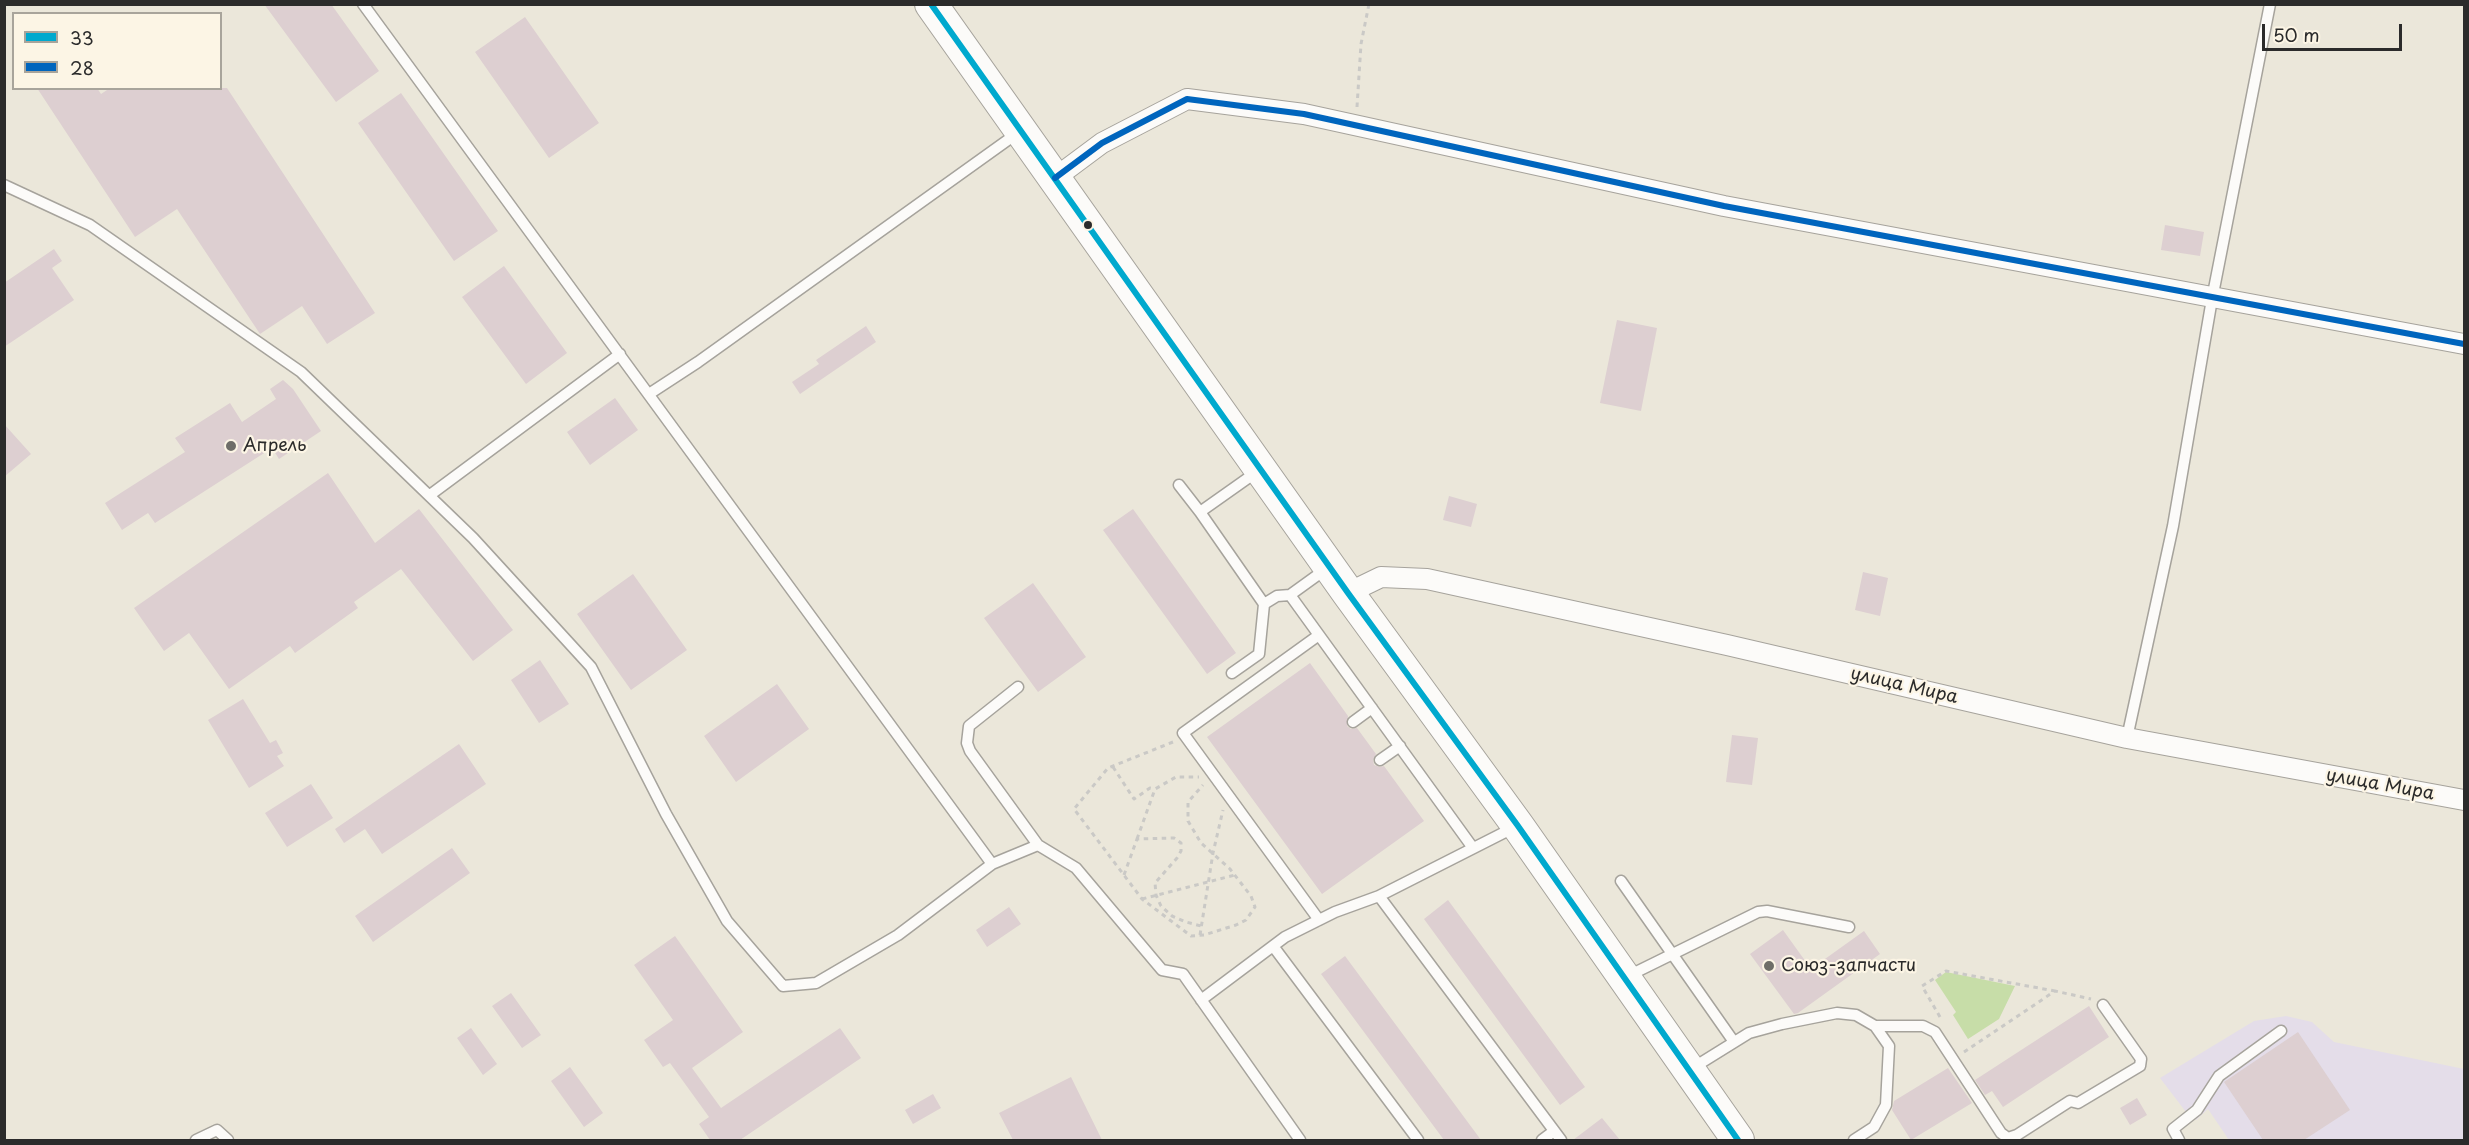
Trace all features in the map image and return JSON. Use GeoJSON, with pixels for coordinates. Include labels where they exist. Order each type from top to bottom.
{"type":"FeatureCollection","features":[{"type":"Feature","properties":{"kind":"main road"},"geometry":{"type":"LineString","coordinates":[[931,4],[1329,566],[1518,826],[1738,1140]]}},
{"type":"Feature","properties":{"kind":"street"},"geometry":{"type":"LineString","coordinates":[[1054,178],[1102,143],[1187,99],[1304,114],[1724,206],[2211,299],[2464,344]]}},
{"type":"Feature","properties":{"kind":"street","name":"улица Мира"},"geometry":{"type":"LineString","coordinates":[[1348,592],[1381,577],[1427,579],[1739,648],[2127,738],[2464,800]]}},
{"type":"Feature","properties":{"kind":"lane"},"geometry":{"type":"LineString","coordinates":[[363,4],[993,864]]}},
{"type":"Feature","properties":{"kind":"lane"},"geometry":{"type":"LineString","coordinates":[[2127,738],[2173,526],[2211,299],[2270,4]]}},
{"type":"Feature","properties":{"kind":"lane"},"geometry":{"type":"LineString","coordinates":[[649,393],[698,362],[1021,130]]}},
{"type":"Feature","properties":{"kind":"lane"},"geometry":{"type":"LineString","coordinates":[[4,185],[90,225],[301,372],[473,538],[591,667],[666,814],[727,921],[783,986],[816,983],[898,934],[993,864],[1038,845]]}},
{"type":"Feature","properties":{"kind":"lane"},"geometry":{"type":"LineString","coordinates":[[430,495],[620,354]]}},
{"type":"Feature","properties":{"kind":"lane"},"geometry":{"type":"LineString","coordinates":[[1200,512],[1261,469]]}},
{"type":"Feature","properties":{"kind":"lane"},"geometry":{"type":"LineString","coordinates":[[1179,485],[1264,604],[1259,654],[1232,673]]}},
{"type":"Feature","properties":{"kind":"lane"},"geometry":{"type":"LineString","coordinates":[[1264,604],[1277,596],[1290,595],[1329,566]]}},
{"type":"Feature","properties":{"kind":"lane"},"geometry":{"type":"LineString","coordinates":[[1290,595],[1473,848]]}},
{"type":"Feature","properties":{"kind":"lane"},"geometry":{"type":"LineString","coordinates":[[1319,635],[1183,733],[1319,920]]}},
{"type":"Feature","properties":{"kind":"lane"},"geometry":{"type":"LineString","coordinates":[[1018,687],[969,726],[967,744],[1038,845],[1076,867],[1162,969],[1183,974],[1300,1140]]}},
{"type":"Feature","properties":{"kind":"lane"},"geometry":{"type":"LineString","coordinates":[[1353,722],[1372,708]]}},
{"type":"Feature","properties":{"kind":"lane"},"geometry":{"type":"LineString","coordinates":[[1380,760],[1400,746]]}},
{"type":"Feature","properties":{"kind":"lane"},"geometry":{"type":"LineString","coordinates":[[1201,1000],[1285,937],[1335,912],[1379,896],[1518,826]]}},
{"type":"Feature","properties":{"kind":"lane"},"geometry":{"type":"LineString","coordinates":[[1621,881],[1734,1042]]}},
{"type":"Feature","properties":{"kind":"lane"},"geometry":{"type":"LineString","coordinates":[[1379,896],[1557,1136],[1542,1140]]}},
{"type":"Feature","properties":{"kind":"lane"},"geometry":{"type":"LineString","coordinates":[[1624,978],[1752,914],[1767,911],[1849,927]]}},
{"type":"Feature","properties":{"kind":"lane"},"geometry":{"type":"LineString","coordinates":[[1273,946],[1418,1140]]}},
{"type":"Feature","properties":{"kind":"lane"},"geometry":{"type":"LineString","coordinates":[[1875,1026],[1923,1026],[1935,1032],[2001,1133],[2008,1138],[2017,1135],[2070,1101],[2078,1103],[2140,1066],[2141,1059],[2103,1005]]}},
{"type":"Feature","properties":{"kind":"lane"},"geometry":{"type":"LineString","coordinates":[[1688,1071],[1749,1034],[1782,1024],[1837,1013],[1856,1015],[1875,1026],[1889,1046],[1886,1105],[1874,1127],[1854,1140]]}},
{"type":"Feature","properties":{"kind":"lane"},"geometry":{"type":"LineString","coordinates":[[2179,1140],[2173,1129],[2197,1110],[2219,1076],[2281,1031]]}},
{"type":"Feature","properties":{"kind":"lane"},"geometry":{"type":"LineString","coordinates":[[196,1140],[217,1130],[228,1140]]}},
{"type":"Feature","properties":{"kind":"path"},"geometry":{"type":"LineString","coordinates":[[1356,126],[1361,44],[1370,4]]}},
{"type":"Feature","properties":{"kind":"path"},"geometry":{"type":"LineString","coordinates":[[1113,767],[1134,799],[1150,788],[1155,789],[1176,777],[1210,777],[1188,802],[1188,821],[1201,843],[1235,876],[1251,896],[1255,907],[1246,920],[1191,936],[1142,899],[1074,809],[1108,768],[1186,737]]}},
{"type":"Feature","properties":{"kind":"path"},"geometry":{"type":"LineString","coordinates":[[1124,875],[1155,789]]}},
{"type":"Feature","properties":{"kind":"path"},"geometry":{"type":"LineString","coordinates":[[1200,935],[1212,854],[1227,793]]}},
{"type":"Feature","properties":{"kind":"path"},"geometry":{"type":"LineString","coordinates":[[1137,839],[1173,838],[1181,843],[1181,851],[1177,858],[1155,883],[1156,896],[1161,906],[1172,916],[1201,926]]}},
{"type":"Feature","properties":{"kind":"path"},"geometry":{"type":"LineString","coordinates":[[1142,899],[1235,876]]}},
{"type":"Feature","properties":{"kind":"path"},"geometry":{"type":"LineString","coordinates":[[1945,1025],[1922,986],[1951,970],[2055,991],[2100,1002],[2103,1005]]}},
{"type":"Feature","properties":{"kind":"path"},"geometry":{"type":"LineString","coordinates":[[1957,1043],[1963,1053],[1966,1052],[2055,991]]}},
{"type":"Feature","properties":{"kind":"shaded area"},"geometry":{"type":"Polygon","coordinates":[[[2286,1016],[2312,1022],[2334,1042],[2464,1069],[2464,1140],[2229,1140],[2208,1109],[2196,1120],[2186,1112],[2160,1078],[2254,1021],[2286,1016]]]}},
{"type":"Feature","properties":{"kind":"green space"},"geometry":{"type":"Polygon","coordinates":[[[1946,972],[2015,986],[1999,1019],[1968,1039],[1953,1015],[1956,1012],[1935,980],[1946,972]]]}},
{"type":"Feature","properties":{"kind":"building"},"geometry":{"type":"Polygon","coordinates":[[[264,4],[331,4],[379,71],[336,102],[264,4]]]}},
{"type":"Feature","properties":{"kind":"building"},"geometry":{"type":"Polygon","coordinates":[[[525,17],[599,123],[549,158],[475,52],[525,17]]]}},
{"type":"Feature","properties":{"kind":"building"},"geometry":{"type":"Polygon","coordinates":[[[222,88],[227,88],[375,313],[327,344],[302,306],[260,334],[177,209],[135,237],[38,90],[98,90],[101,94],[107,90],[222,90],[222,88]]]}},
{"type":"Feature","properties":{"kind":"building"},"geometry":{"type":"Polygon","coordinates":[[[401,93],[498,231],[454,261],[358,123],[401,93]]]}},
{"type":"Feature","properties":{"kind":"building"},"geometry":{"type":"Polygon","coordinates":[[[2165,225],[2204,232],[2200,256],[2161,250],[2165,225]]]}},
{"type":"Feature","properties":{"kind":"building"},"geometry":{"type":"Polygon","coordinates":[[[54,249],[62,261],[52,268],[74,300],[4,347],[4,283],[54,249]]]}},
{"type":"Feature","properties":{"kind":"building"},"geometry":{"type":"Polygon","coordinates":[[[504,266],[567,353],[526,384],[462,297],[504,266]]]}},
{"type":"Feature","properties":{"kind":"building"},"geometry":{"type":"Polygon","coordinates":[[[1617,320],[1657,328],[1641,411],[1600,403],[1617,320]]]}},
{"type":"Feature","properties":{"kind":"building"},"geometry":{"type":"Polygon","coordinates":[[[866,326],[876,342],[800,394],[792,382],[819,364],[816,360],[866,326]]]}},
{"type":"Feature","properties":{"kind":"building"},"geometry":{"type":"Polygon","coordinates":[[[283,380],[293,389],[321,431],[279,459],[272,448],[155,523],[148,513],[122,530],[105,503],[185,452],[175,438],[230,403],[242,422],[276,399],[270,389],[283,380]]]}},
{"type":"Feature","properties":{"kind":"building"},"geometry":{"type":"Polygon","coordinates":[[[615,398],[638,430],[590,465],[567,432],[615,398]]]}},
{"type":"Feature","properties":{"kind":"building"},"geometry":{"type":"Polygon","coordinates":[[[4,424],[31,454],[4,477],[4,424]]]}},
{"type":"Feature","properties":{"kind":"building"},"geometry":{"type":"Polygon","coordinates":[[[328,473],[375,543],[419,509],[513,630],[473,661],[401,569],[354,602],[358,608],[295,653],[290,646],[229,689],[189,633],[164,651],[134,608],[328,473]]]}},
{"type":"Feature","properties":{"kind":"building"},"geometry":{"type":"Polygon","coordinates":[[[1449,496],[1477,504],[1471,527],[1443,520],[1449,496]]]}},
{"type":"Feature","properties":{"kind":"building"},"geometry":{"type":"Polygon","coordinates":[[[1133,509],[1236,653],[1207,674],[1103,530],[1133,509]]]}},
{"type":"Feature","properties":{"kind":"building"},"geometry":{"type":"Polygon","coordinates":[[[1863,572],[1888,578],[1880,616],[1855,610],[1863,572]]]}},
{"type":"Feature","properties":{"kind":"building"},"geometry":{"type":"Polygon","coordinates":[[[633,574],[687,650],[631,690],[577,614],[633,574]]]}},
{"type":"Feature","properties":{"kind":"building"},"geometry":{"type":"Polygon","coordinates":[[[1033,583],[1086,657],[1038,692],[984,618],[1033,583]]]}},
{"type":"Feature","properties":{"kind":"building"},"geometry":{"type":"Polygon","coordinates":[[[540,660],[569,704],[539,723],[511,680],[540,660]]]}},
{"type":"Feature","properties":{"kind":"building"},"geometry":{"type":"Polygon","coordinates":[[[1310,663],[1348,716],[1347,726],[1351,729],[1357,728],[1376,754],[1373,760],[1374,765],[1384,766],[1424,821],[1322,894],[1207,737],[1310,663]]]}},
{"type":"Feature","properties":{"kind":"building"},"geometry":{"type":"Polygon","coordinates":[[[777,684],[809,729],[736,782],[704,736],[777,684]]]}},
{"type":"Feature","properties":{"kind":"building"},"geometry":{"type":"Polygon","coordinates":[[[243,699],[270,743],[276,740],[283,753],[277,756],[284,766],[249,788],[208,720],[243,699]]]}},
{"type":"Feature","properties":{"kind":"building"},"geometry":{"type":"Polygon","coordinates":[[[1732,735],[1758,738],[1752,785],[1726,782],[1732,735]]]}},
{"type":"Feature","properties":{"kind":"building"},"geometry":{"type":"Polygon","coordinates":[[[459,744],[486,784],[382,854],[365,829],[344,843],[335,829],[459,744]]]}},
{"type":"Feature","properties":{"kind":"building"},"geometry":{"type":"Polygon","coordinates":[[[311,784],[333,818],[287,847],[265,813],[311,784]]]}},
{"type":"Feature","properties":{"kind":"building"},"geometry":{"type":"Polygon","coordinates":[[[452,848],[470,873],[373,942],[355,916],[452,848]]]}},
{"type":"Feature","properties":{"kind":"building"},"geometry":{"type":"Polygon","coordinates":[[[1448,900],[1585,1087],[1560,1105],[1424,919],[1448,900]]]}},
{"type":"Feature","properties":{"kind":"building"},"geometry":{"type":"Polygon","coordinates":[[[1009,907],[1021,924],[987,947],[976,930],[1009,907]]]}},
{"type":"Feature","properties":{"kind":"building"},"geometry":{"type":"Polygon","coordinates":[[[1783,930],[1811,969],[1864,931],[1880,954],[1794,1014],[1750,954],[1783,930]]]}},
{"type":"Feature","properties":{"kind":"building"},"geometry":{"type":"Polygon","coordinates":[[[675,936],[743,1032],[692,1068],[721,1108],[840,1028],[861,1058],[740,1140],[710,1140],[699,1124],[709,1117],[670,1063],[663,1067],[644,1040],[673,1020],[634,965],[675,936]]]}},
{"type":"Feature","properties":{"kind":"building"},"geometry":{"type":"Polygon","coordinates":[[[1345,956],[1481,1140],[1444,1140],[1321,974],[1345,956]]]}},
{"type":"Feature","properties":{"kind":"building"},"geometry":{"type":"Polygon","coordinates":[[[511,993],[541,1035],[522,1048],[492,1006],[511,993]]]}},
{"type":"Feature","properties":{"kind":"building"},"geometry":{"type":"Polygon","coordinates":[[[2089,1006],[2109,1037],[2003,1107],[1992,1091],[1985,1095],[1975,1080],[2089,1006]]]}},
{"type":"Feature","properties":{"kind":"building"},"geometry":{"type":"Polygon","coordinates":[[[471,1028],[497,1064],[483,1075],[457,1038],[471,1028]]]}},
{"type":"Feature","properties":{"kind":"building"},"geometry":{"type":"Polygon","coordinates":[[[2298,1032],[2350,1110],[2304,1140],[2263,1140],[2224,1082],[2298,1032]]]}},
{"type":"Feature","properties":{"kind":"building"},"geometry":{"type":"Polygon","coordinates":[[[570,1067],[603,1113],[584,1127],[551,1081],[570,1067]]]}},
{"type":"Feature","properties":{"kind":"building"},"geometry":{"type":"Polygon","coordinates":[[[1948,1068],[1972,1103],[1911,1140],[1892,1110],[1894,1101],[1948,1068]]]}},
{"type":"Feature","properties":{"kind":"building"},"geometry":{"type":"Polygon","coordinates":[[[1071,1077],[1102,1140],[1013,1140],[999,1113],[1071,1077]]]}},
{"type":"Feature","properties":{"kind":"building"},"geometry":{"type":"Polygon","coordinates":[[[933,1094],[941,1108],[913,1124],[905,1110],[933,1094]]]}},
{"type":"Feature","properties":{"kind":"building"},"geometry":{"type":"Polygon","coordinates":[[[2137,1098],[2147,1115],[2130,1125],[2120,1108],[2137,1098]]]}},
{"type":"Feature","properties":{"kind":"building"},"geometry":{"type":"Polygon","coordinates":[[[1602,1118],[1620,1140],[1573,1140],[1602,1118]]]}},
{"type":"Feature","properties":{"kind":"transit line","name":"33"},"geometry":{"type":"LineString","coordinates":[[931,4],[1348,593],[1518,826],[1738,1140]]}},
{"type":"Feature","properties":{"kind":"transit line","name":"28"},"geometry":{"type":"LineString","coordinates":[[1055,178],[1102,143],[1187,99],[1304,114],[1724,206],[2464,344]]}},
{"type":"Feature","properties":{"kind":"place","name":"Апрель"},"geometry":{"type":"Point","coordinates":[231,446]}},
{"type":"Feature","properties":{"kind":"place","name":"Союз-запчасти"},"geometry":{"type":"Point","coordinates":[1769,966]}}]}
